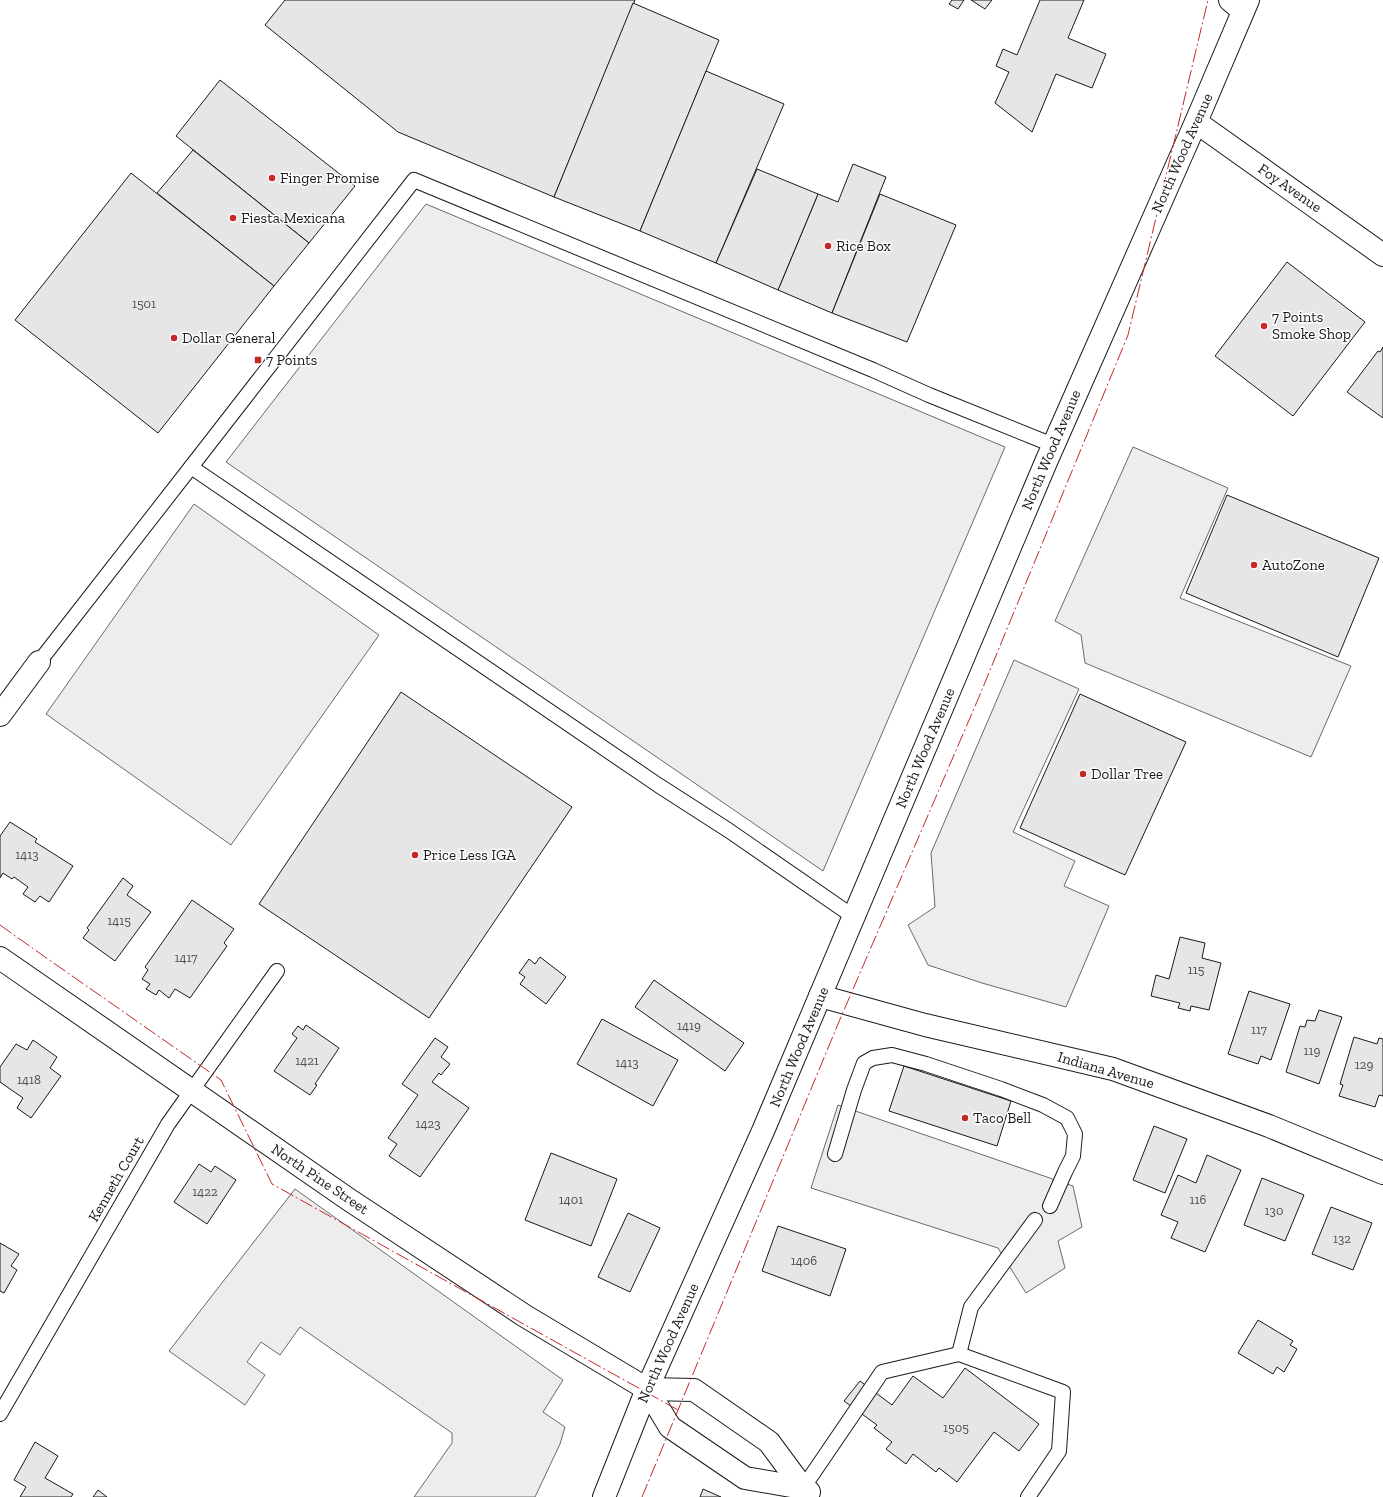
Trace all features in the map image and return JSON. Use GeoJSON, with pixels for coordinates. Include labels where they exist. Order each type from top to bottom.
{"type":"FeatureCollection","features":[{"type":"Feature","properties":{"kind":"main road","name":"North Wood Avenue"},"geometry":{"type":"LineString","coordinates":[[604,1497],[647,1389],[763,1131],[1053,445],[1196,122],[1240,4]]}},
{"type":"Feature","properties":{"kind":"main road","name":"Foy Avenue"},"geometry":{"type":"LineString","coordinates":[[1196,122],[1383,255]]}},
{"type":"Feature","properties":{"kind":"main road"},"geometry":{"type":"LineString","coordinates":[[0,715],[39,662]]}},
{"type":"Feature","properties":{"kind":"main road","name":"North Pine Street"},"geometry":{"type":"LineString","coordinates":[[0,958],[348,1199],[524,1316],[647,1389],[670,1427],[745,1478],[809,1493]]}},
{"type":"Feature","properties":{"kind":"main road","name":"Indiana Avenue"},"geometry":{"type":"LineString","coordinates":[[820,996],[925,1025],[1113,1069],[1269,1126],[1383,1173]]}},
{"type":"Feature","properties":{"kind":"main road","name":"North Pine Street"},"geometry":{"type":"LineString","coordinates":[[647,1389],[694,1390],[769,1442],[809,1493]]}},
{"type":"Feature","properties":{"kind":"lane"},"geometry":{"type":"LineString","coordinates":[[39,662],[414,180],[873,370],[929,395],[1053,445]]}},
{"type":"Feature","properties":{"kind":"lane"},"geometry":{"type":"LineString","coordinates":[[191,467],[728,830],[854,917]]}},
{"type":"Feature","properties":{"kind":"lane","name":"Kenneth Court"},"geometry":{"type":"LineString","coordinates":[[0,1414],[168,1124],[277,971]]}},
{"type":"Feature","properties":{"kind":"lane"},"geometry":{"type":"LineString","coordinates":[[836,1154],[854,1090],[864,1064],[873,1058],[892,1055],[926,1064],[1001,1089],[1043,1105],[1067,1118],[1075,1134],[1073,1156],[1064,1172],[1050,1206]]}},
{"type":"Feature","properties":{"kind":"lane"},"geometry":{"type":"LineString","coordinates":[[959,1354],[971,1307],[1035,1220]]}},
{"type":"Feature","properties":{"kind":"lane"},"geometry":{"type":"LineString","coordinates":[[809,1493],[882,1372],[959,1354],[1063,1392],[1059,1451],[1028,1497]]}},
{"type":"Feature","properties":{"kind":"shaded area"},"geometry":{"type":"Polygon","coordinates":[[[426,204],[1005,447],[823,871],[226,462],[426,204]]]}},
{"type":"Feature","properties":{"kind":"shaded area"},"geometry":{"type":"Polygon","coordinates":[[[1133,447],[1228,488],[1180,598],[1351,666],[1311,757],[1085,663],[1081,635],[1055,621],[1133,447]]]}},
{"type":"Feature","properties":{"kind":"shaded area"},"geometry":{"type":"Polygon","coordinates":[[[194,504],[379,635],[231,845],[46,714],[194,504]]]}},
{"type":"Feature","properties":{"kind":"shaded area"},"geometry":{"type":"Polygon","coordinates":[[[1014,660],[1079,689],[1013,832],[1075,861],[1064,886],[1109,906],[1066,1007],[982,983],[928,965],[908,925],[935,907],[931,853],[1014,660]]]}},
{"type":"Feature","properties":{"kind":"shaded area"},"geometry":{"type":"Polygon","coordinates":[[[838,1105],[1073,1186],[1082,1227],[1058,1241],[1065,1268],[1026,1293],[998,1248],[811,1188],[838,1105]]]}},
{"type":"Feature","properties":{"kind":"shaded area"},"geometry":{"type":"Polygon","coordinates":[[[295,1189],[563,1380],[543,1412],[565,1427],[560,1444],[535,1497],[414,1497],[452,1443],[452,1433],[300,1327],[280,1355],[261,1342],[247,1362],[265,1375],[245,1405],[169,1351],[295,1189]]]}},
{"type":"Feature","properties":{"kind":"building"},"geometry":{"type":"Polygon","coordinates":[[[285,0],[635,0],[554,197],[398,132],[265,25],[285,0]]]}},
{"type":"Feature","properties":{"kind":"building"},"geometry":{"type":"Polygon","coordinates":[[[952,0],[964,0],[958,9],[949,4],[952,0]]]}},
{"type":"Feature","properties":{"kind":"building"},"geometry":{"type":"Polygon","coordinates":[[[971,0],[992,0],[985,9],[971,0]]]}},
{"type":"Feature","properties":{"kind":"building"},"geometry":{"type":"Polygon","coordinates":[[[1040,0],[1084,0],[1068,38],[1106,54],[1092,88],[1056,74],[1032,132],[995,103],[1009,72],[996,66],[1003,49],[1017,55],[1040,0]]]}},
{"type":"Feature","properties":{"kind":"building"},"geometry":{"type":"Polygon","coordinates":[[[633,3],[719,40],[640,231],[554,197],[633,3]]]}},
{"type":"Feature","properties":{"kind":"building"},"geometry":{"type":"Polygon","coordinates":[[[706,71],[784,104],[716,263],[640,231],[706,71]]]}},
{"type":"Feature","properties":{"kind":"building"},"geometry":{"type":"Polygon","coordinates":[[[220,80],[355,186],[309,243],[176,136],[220,80]]]}},
{"type":"Feature","properties":{"kind":"building","name":"Fiesta Mexicana"},"geometry":{"type":"Polygon","coordinates":[[[193,150],[309,243],[274,286],[157,193],[193,150]]]}},
{"type":"Feature","properties":{"kind":"building","name":"Rice Box"},"geometry":{"type":"Polygon","coordinates":[[[853,164],[886,177],[832,313],[778,290],[818,194],[838,202],[853,164]]]}},
{"type":"Feature","properties":{"kind":"building"},"geometry":{"type":"Polygon","coordinates":[[[757,169],[818,194],[778,290],[716,263],[757,169]]]}},
{"type":"Feature","properties":{"kind":"building"},"geometry":{"type":"Polygon","coordinates":[[[131,173],[274,286],[158,433],[15,320],[131,173]]]}},
{"type":"Feature","properties":{"kind":"building"},"geometry":{"type":"Polygon","coordinates":[[[880,194],[956,225],[907,342],[832,313],[880,194]]]}},
{"type":"Feature","properties":{"kind":"building"},"geometry":{"type":"Polygon","coordinates":[[[1287,262],[1365,322],[1293,416],[1215,356],[1287,262]]]}},
{"type":"Feature","properties":{"kind":"building"},"geometry":{"type":"Polygon","coordinates":[[[1383,347],[1383,418],[1347,392],[1378,351],[1380,352],[1383,347]]]}},
{"type":"Feature","properties":{"kind":"building"},"geometry":{"type":"Polygon","coordinates":[[[1227,495],[1379,558],[1338,657],[1186,593],[1227,495]]]}},
{"type":"Feature","properties":{"kind":"building","name":"Price Less IGA"},"geometry":{"type":"Polygon","coordinates":[[[401,692],[572,807],[429,1018],[259,904],[401,692]]]}},
{"type":"Feature","properties":{"kind":"building"},"geometry":{"type":"Polygon","coordinates":[[[1080,694],[1186,742],[1125,875],[1020,828],[1080,694]]]}},
{"type":"Feature","properties":{"kind":"building"},"geometry":{"type":"Polygon","coordinates":[[[10,822],[37,839],[35,842],[73,866],[49,902],[40,896],[35,902],[23,894],[28,887],[14,877],[12,879],[3,873],[0,878],[0,836],[10,822]]]}},
{"type":"Feature","properties":{"kind":"building"},"geometry":{"type":"Polygon","coordinates":[[[123,878],[133,886],[127,895],[151,912],[115,961],[83,938],[89,930],[87,928],[123,878]]]}},
{"type":"Feature","properties":{"kind":"building"},"geometry":{"type":"Polygon","coordinates":[[[192,900],[234,929],[224,943],[227,946],[190,998],[175,989],[169,998],[159,990],[156,995],[146,989],[150,984],[142,979],[148,970],[145,967],[192,900]]]}},
{"type":"Feature","properties":{"kind":"building"},"geometry":{"type":"Polygon","coordinates":[[[1180,937],[1205,943],[1202,958],[1221,963],[1209,1010],[1191,1006],[1190,1011],[1178,1008],[1180,1003],[1151,996],[1156,975],[1169,979],[1180,937]]]}},
{"type":"Feature","properties":{"kind":"building"},"geometry":{"type":"Polygon","coordinates":[[[540,957],[566,977],[546,1004],[520,984],[525,977],[519,973],[529,959],[535,964],[540,957]]]}},
{"type":"Feature","properties":{"kind":"building"},"geometry":{"type":"Polygon","coordinates":[[[654,980],[744,1043],[725,1071],[635,1007],[654,980]]]}},
{"type":"Feature","properties":{"kind":"building"},"geometry":{"type":"Polygon","coordinates":[[[1249,991],[1290,1004],[1271,1060],[1261,1056],[1258,1064],[1228,1054],[1249,991]]]}},
{"type":"Feature","properties":{"kind":"building"},"geometry":{"type":"Polygon","coordinates":[[[1319,1010],[1342,1017],[1319,1084],[1286,1072],[1300,1026],[1305,1027],[1307,1020],[1315,1021],[1319,1010]]]}},
{"type":"Feature","properties":{"kind":"building"},"geometry":{"type":"Polygon","coordinates":[[[602,1019],[678,1060],[653,1106],[577,1064],[602,1019]]]}},
{"type":"Feature","properties":{"kind":"building"},"geometry":{"type":"Polygon","coordinates":[[[306,1025],[339,1048],[315,1084],[317,1085],[310,1095],[274,1071],[297,1038],[292,1034],[298,1026],[303,1030],[306,1025]]]}},
{"type":"Feature","properties":{"kind":"building"},"geometry":{"type":"Polygon","coordinates":[[[1354,1037],[1377,1044],[1379,1038],[1383,1039],[1383,1096],[1379,1095],[1375,1107],[1339,1096],[1343,1085],[1340,1084],[1354,1037]]]}},
{"type":"Feature","properties":{"kind":"building"},"geometry":{"type":"Polygon","coordinates":[[[435,1038],[448,1047],[441,1057],[450,1064],[441,1075],[439,1073],[432,1082],[469,1108],[420,1177],[389,1156],[397,1144],[388,1138],[418,1095],[402,1084],[435,1038]]]}},
{"type":"Feature","properties":{"kind":"building"},"geometry":{"type":"Polygon","coordinates":[[[33,1040],[57,1057],[50,1068],[61,1076],[31,1118],[17,1108],[23,1098],[0,1082],[0,1067],[16,1044],[27,1050],[33,1040]]]}},
{"type":"Feature","properties":{"kind":"building"},"geometry":{"type":"Polygon","coordinates":[[[904,1066],[1011,1101],[997,1146],[889,1111],[904,1066]]]}},
{"type":"Feature","properties":{"kind":"building"},"geometry":{"type":"Polygon","coordinates":[[[1154,1126],[1187,1139],[1165,1193],[1133,1180],[1154,1126]]]}},
{"type":"Feature","properties":{"kind":"building"},"geometry":{"type":"Polygon","coordinates":[[[551,1153],[617,1179],[591,1246],[525,1220],[551,1153]]]}},
{"type":"Feature","properties":{"kind":"building"},"geometry":{"type":"Polygon","coordinates":[[[1207,1155],[1241,1170],[1205,1252],[1171,1238],[1178,1222],[1161,1215],[1178,1175],[1196,1183],[1207,1155]]]}},
{"type":"Feature","properties":{"kind":"building"},"geometry":{"type":"Polygon","coordinates":[[[199,1164],[211,1172],[215,1166],[236,1180],[207,1224],[174,1202],[199,1164]]]}},
{"type":"Feature","properties":{"kind":"building"},"geometry":{"type":"Polygon","coordinates":[[[1262,1178],[1304,1195],[1285,1241],[1244,1225],[1262,1178]]]}},
{"type":"Feature","properties":{"kind":"building"},"geometry":{"type":"Polygon","coordinates":[[[1331,1207],[1372,1223],[1353,1270],[1312,1254],[1331,1207]]]}},
{"type":"Feature","properties":{"kind":"building"},"geometry":{"type":"Polygon","coordinates":[[[628,1213],[660,1228],[630,1292],[598,1277],[628,1213]]]}},
{"type":"Feature","properties":{"kind":"building"},"geometry":{"type":"Polygon","coordinates":[[[778,1226],[846,1249],[830,1296],[762,1271],[778,1226]]]}},
{"type":"Feature","properties":{"kind":"building"},"geometry":{"type":"Polygon","coordinates":[[[0,1243],[19,1254],[11,1266],[17,1270],[4,1293],[0,1291],[0,1243]]]}},
{"type":"Feature","properties":{"kind":"building"},"geometry":{"type":"Polygon","coordinates":[[[1258,1320],[1293,1341],[1290,1345],[1297,1349],[1284,1372],[1277,1367],[1273,1374],[1238,1353],[1258,1320]]]}},
{"type":"Feature","properties":{"kind":"building"},"geometry":{"type":"Polygon","coordinates":[[[965,1368],[1039,1424],[1019,1451],[994,1432],[957,1482],[939,1468],[936,1472],[913,1454],[906,1464],[886,1449],[892,1442],[874,1428],[877,1425],[844,1401],[860,1381],[892,1405],[913,1376],[943,1398],[965,1368]]]}},
{"type":"Feature","properties":{"kind":"building"},"geometry":{"type":"Polygon","coordinates":[[[35,1442],[58,1456],[45,1478],[73,1494],[71,1497],[20,1497],[26,1487],[14,1480],[35,1442]]]}},
{"type":"Feature","properties":{"kind":"building"},"geometry":{"type":"Polygon","coordinates":[[[703,1489],[721,1497],[700,1497],[703,1489]]]}},
{"type":"Feature","properties":{"kind":"building"},"geometry":{"type":"Polygon","coordinates":[[[98,1490],[107,1497],[93,1497],[98,1490]]]}},
{"type":"Feature","properties":{"kind":"power"},"geometry":{"type":"LineString","coordinates":[[642,1497],[838,1024],[979,697],[1128,335],[1208,0]]}},
{"type":"Feature","properties":{"kind":"power"},"geometry":{"type":"LineString","coordinates":[[0,925],[221,1080],[272,1184],[678,1410]]}},
{"type":"Feature","properties":{"kind":"place","name":"Finger Promise"},"geometry":{"type":"Point","coordinates":[272,178]}},
{"type":"Feature","properties":{"kind":"place","name":"Fiesta Mexicana"},"geometry":{"type":"Point","coordinates":[233,218]}},
{"type":"Feature","properties":{"kind":"place","name":"Rice Box"},"geometry":{"type":"Point","coordinates":[828,246]}},
{"type":"Feature","properties":{"kind":"place","name":"7 Points Smoke Shop"},"geometry":{"type":"Point","coordinates":[1264,326]}},
{"type":"Feature","properties":{"kind":"place","name":"Dollar General"},"geometry":{"type":"Point","coordinates":[174,338]}},
{"type":"Feature","properties":{"kind":"place","name":"7 Points"},"geometry":{"type":"Point","coordinates":[258,360]}},
{"type":"Feature","properties":{"kind":"place","name":"AutoZone"},"geometry":{"type":"Point","coordinates":[1254,565]}},
{"type":"Feature","properties":{"kind":"place","name":"Dollar Tree"},"geometry":{"type":"Point","coordinates":[1083,774]}},
{"type":"Feature","properties":{"kind":"place","name":"Price Less IGA"},"geometry":{"type":"Point","coordinates":[415,855]}},
{"type":"Feature","properties":{"kind":"place","name":"Taco Bell"},"geometry":{"type":"Point","coordinates":[965,1118]}}]}
